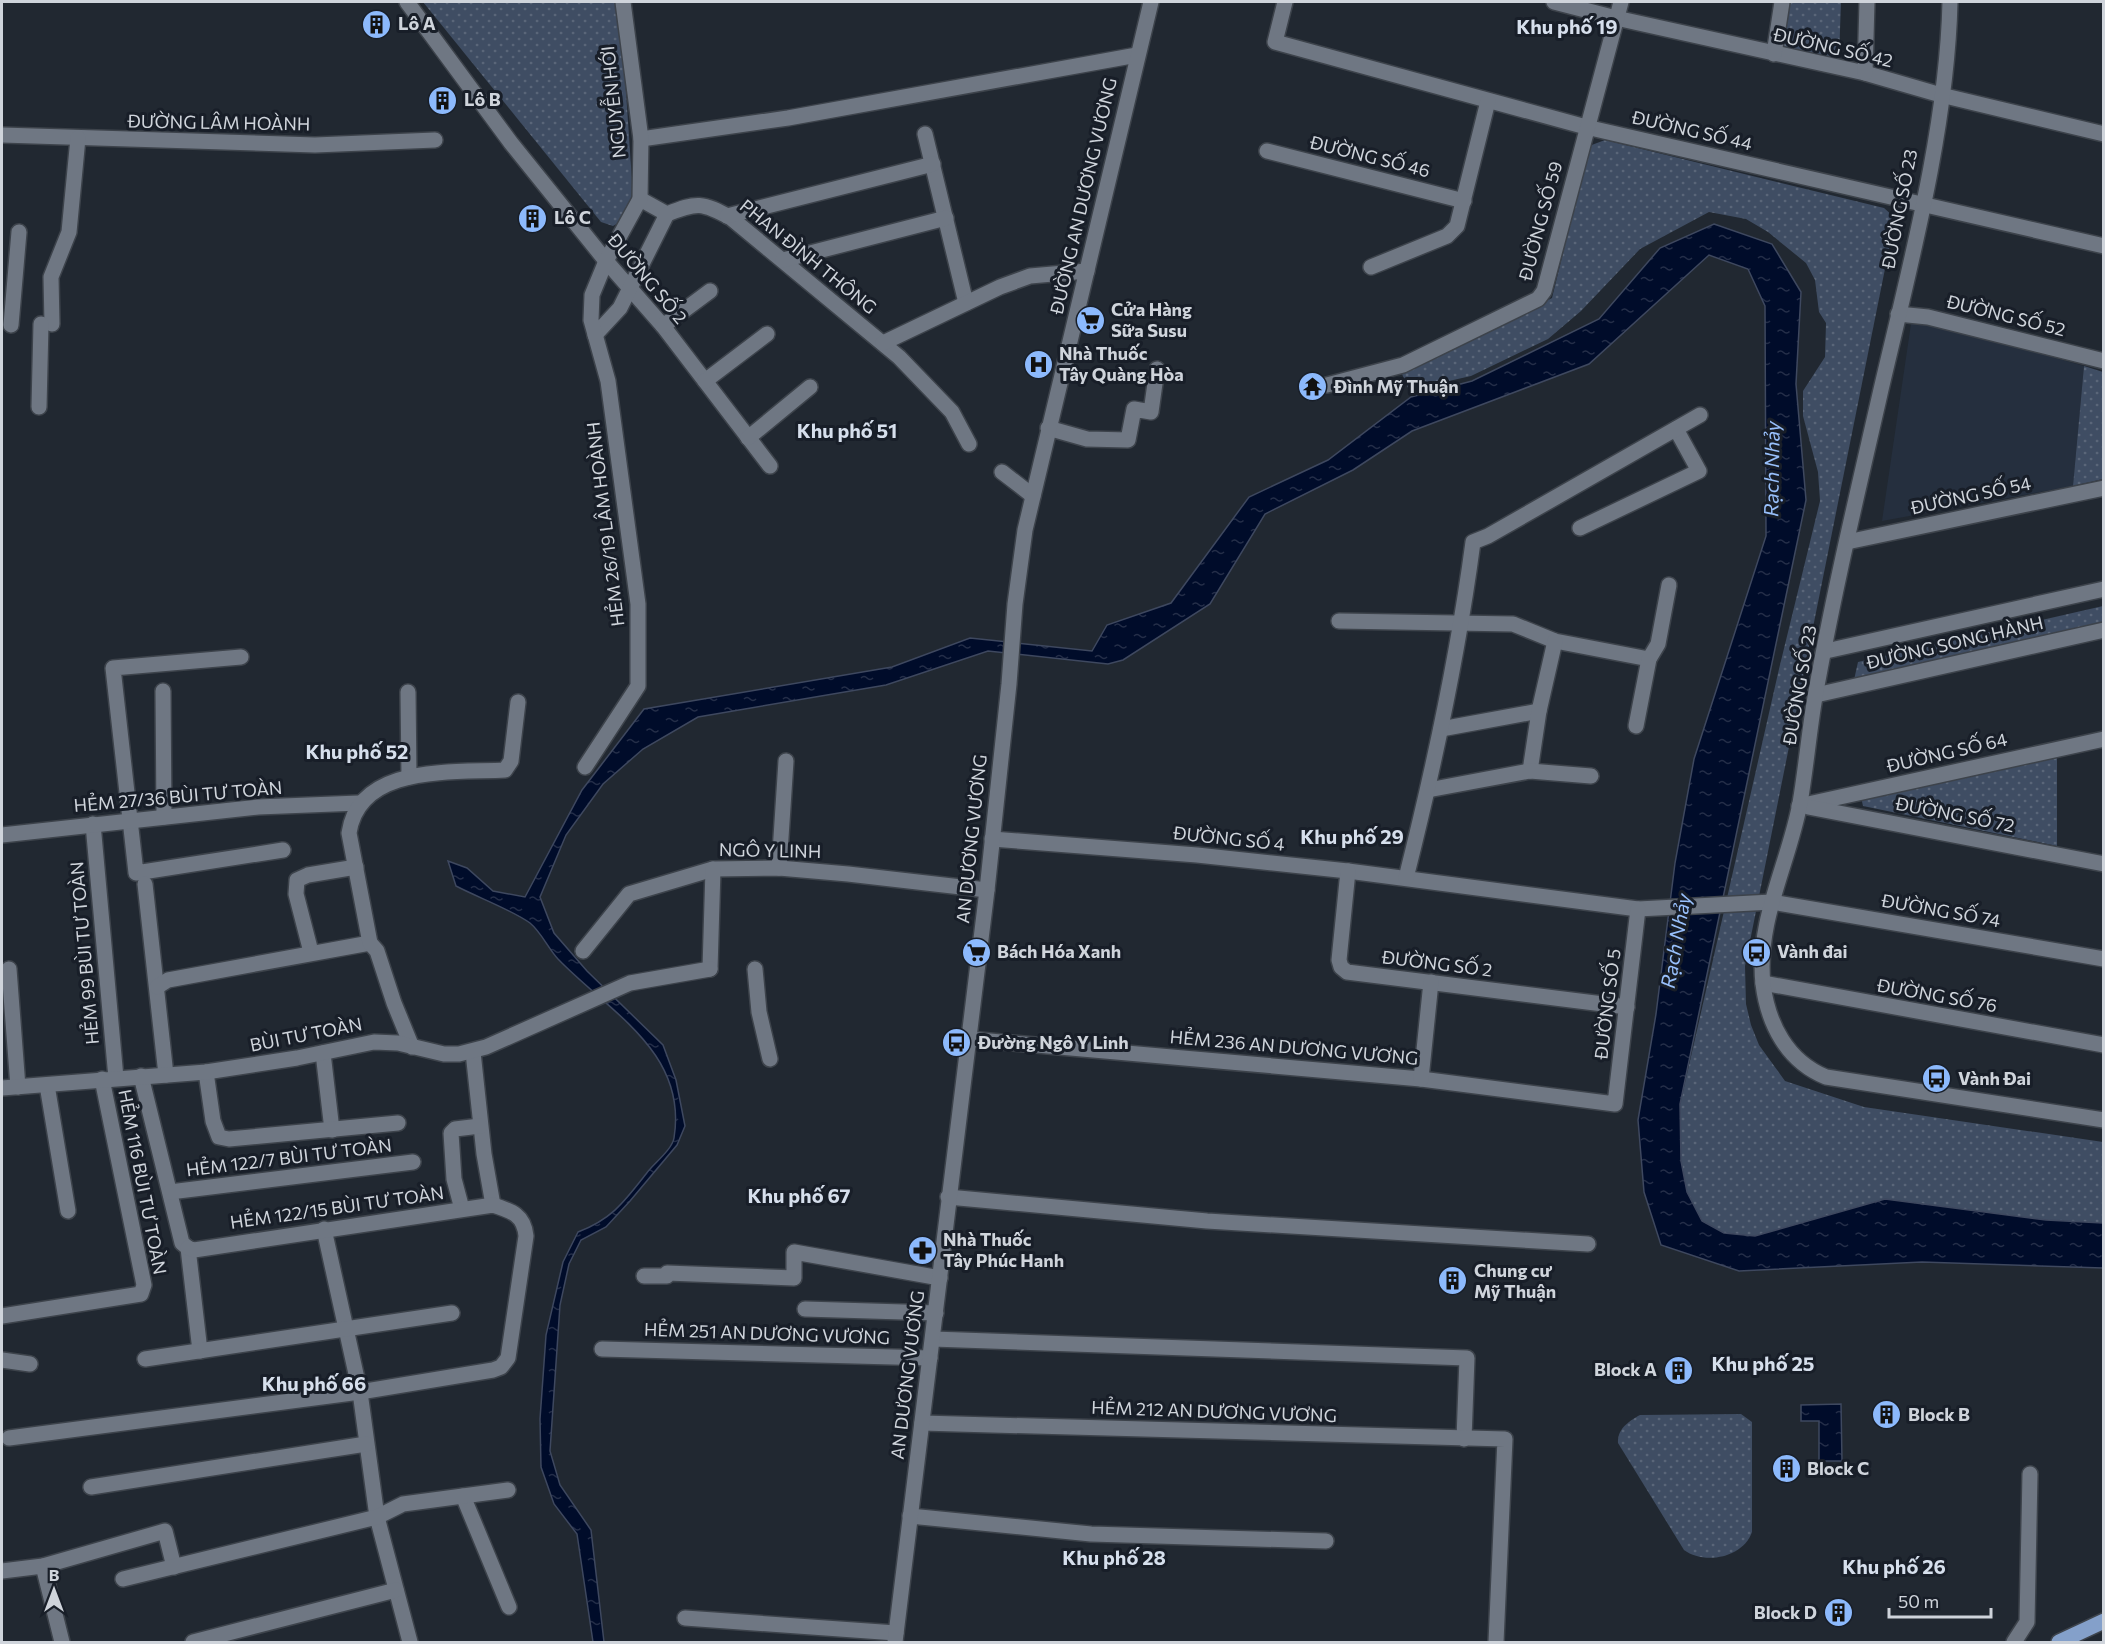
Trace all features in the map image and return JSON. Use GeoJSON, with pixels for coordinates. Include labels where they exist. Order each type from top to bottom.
{"type":"FeatureCollection","features":[{"type":"Feature","properties":{"kind":"main road"},"geometry":{"type":"LineString","coordinates":[[2075,1634],[2103,1612]]}},
{"type":"Feature","properties":{"kind":"main road"},"geometry":{"type":"LineString","coordinates":[[2059,1642],[2103,1621]]}},
{"type":"Feature","properties":{"kind":"street","name":"ĐƯỜNG SỐ 2"},"geometry":{"type":"LineString","coordinates":[[407,2],[511,143],[606,261],[663,326],[770,466]]}},
{"type":"Feature","properties":{"kind":"street","name":"NGUYỄN HỚI"},"geometry":{"type":"LineString","coordinates":[[595,335],[591,320],[592,295],[606,261],[640,199],[641,139],[623,2]]}},
{"type":"Feature","properties":{"kind":"street","name":"ĐƯỜNG AN DƯƠNG VƯƠNG"},"geometry":{"type":"LineString","coordinates":[[1009,684],[1015,604],[1033,496],[1151,2]]}},
{"type":"Feature","properties":{"kind":"street","name":"ĐƯỜNG SỐ 44"},"geometry":{"type":"LineString","coordinates":[[1285,2],[1275,42],[1586,127],[2103,246]]}},
{"type":"Feature","properties":{"kind":"street","name":"ĐƯỜNG SỐ 42"},"geometry":{"type":"LineString","coordinates":[[1554,2],[1865,73],[1941,95],[2103,134]]}},
{"type":"Feature","properties":{"kind":"street","name":"ĐƯỜNG SỐ 59"},"geometry":{"type":"LineString","coordinates":[[1327,385],[1403,365],[1538,299],[1548,282],[1586,127],[1621,2]]}},
{"type":"Feature","properties":{"kind":"street"},"geometry":{"type":"LineString","coordinates":[[1774,54],[1782,2]]}},
{"type":"Feature","properties":{"kind":"street"},"geometry":{"type":"LineString","coordinates":[[1865,73],[1867,2]]}},
{"type":"Feature","properties":{"kind":"street","name":"ĐƯỜNG SỐ 23"},"geometry":{"type":"LineString","coordinates":[[1950,2],[1947,68],[1923,204],[1847,542],[1816,695],[1799,806],[1772,902],[1764,949],[1763,983],[1773,1023],[1782,1041],[1807,1067],[1826,1077],[2103,1120]]}},
{"type":"Feature","properties":{"kind":"street"},"geometry":{"type":"LineString","coordinates":[[641,139],[788,118],[1137,55]]}},
{"type":"Feature","properties":{"kind":"street"},"geometry":{"type":"LineString","coordinates":[[1371,267],[1447,236],[1457,226],[1488,100]]}},
{"type":"Feature","properties":{"kind":"street"},"geometry":{"type":"LineString","coordinates":[[926,134],[966,303]]}},
{"type":"Feature","properties":{"kind":"street","name":"ĐƯỜNG LÂM HOÀNH"},"geometry":{"type":"LineString","coordinates":[[2,135],[315,145],[435,140]]}},
{"type":"Feature","properties":{"kind":"street"},"geometry":{"type":"LineString","coordinates":[[39,407],[51,277],[69,232],[78,138]]}},
{"type":"Feature","properties":{"kind":"street","name":"ĐƯỜNG SỐ 46"},"geometry":{"type":"LineString","coordinates":[[1267,151],[1464,201]]}},
{"type":"Feature","properties":{"kind":"street"},"geometry":{"type":"LineString","coordinates":[[728,216],[933,164]]}},
{"type":"Feature","properties":{"kind":"street"},"geometry":{"type":"LineString","coordinates":[[595,335],[620,308],[667,214],[640,199]]}},
{"type":"Feature","properties":{"kind":"street","name":"PHAN ĐÌNH THÔNG"},"geometry":{"type":"LineString","coordinates":[[667,214],[693,204],[716,209],[728,216],[884,343],[952,412],[969,444]]}},
{"type":"Feature","properties":{"kind":"street"},"geometry":{"type":"LineString","coordinates":[[783,260],[946,218]]}},
{"type":"Feature","properties":{"kind":"street"},"geometry":{"type":"LineString","coordinates":[[11,325],[19,232]]}},
{"type":"Feature","properties":{"kind":"street"},"geometry":{"type":"LineString","coordinates":[[884,343],[966,303],[1030,276],[1087,272]]}},
{"type":"Feature","properties":{"kind":"street"},"geometry":{"type":"LineString","coordinates":[[663,326],[710,291]]}},
{"type":"Feature","properties":{"kind":"street","name":"ĐƯỜNG SỐ 52"},"geometry":{"type":"LineString","coordinates":[[1898,314],[1928,317],[2103,361]]}},
{"type":"Feature","properties":{"kind":"street"},"geometry":{"type":"LineString","coordinates":[[705,381],[767,334]]}},
{"type":"Feature","properties":{"kind":"street","name":"HẺM 26/19 LÂM HOÀNH"},"geometry":{"type":"LineString","coordinates":[[585,767],[638,686],[638,604],[608,381],[595,335]]}},
{"type":"Feature","properties":{"kind":"street"},"geometry":{"type":"LineString","coordinates":[[1048,428],[1087,439],[1128,440],[1134,409],[1151,412],[1157,369]]}},
{"type":"Feature","properties":{"kind":"street"},"geometry":{"type":"LineString","coordinates":[[748,438],[810,387]]}},
{"type":"Feature","properties":{"kind":"street"},"geometry":{"type":"LineString","coordinates":[[1406,878],[1441,729],[1462,623],[1473,542],[1488,536],[1700,415]]}},
{"type":"Feature","properties":{"kind":"street"},"geometry":{"type":"LineString","coordinates":[[1580,528],[1699,471],[1676,429]]}},
{"type":"Feature","properties":{"kind":"street"},"geometry":{"type":"LineString","coordinates":[[1002,472],[1033,496]]}},
{"type":"Feature","properties":{"kind":"street","name":"ĐƯỜNG SỐ 54"},"geometry":{"type":"LineString","coordinates":[[1847,542],[2103,488]]}},
{"type":"Feature","properties":{"kind":"street"},"geometry":{"type":"LineString","coordinates":[[1636,726],[1649,658],[1658,644],[1670,585]]}},
{"type":"Feature","properties":{"kind":"street","name":"ĐƯỜNG SONG HÀNH"},"geometry":{"type":"LineString","coordinates":[[1826,651],[2103,589]]}},
{"type":"Feature","properties":{"kind":"street"},"geometry":{"type":"LineString","coordinates":[[1339,621],[1513,624],[1555,641],[1649,658]]}},
{"type":"Feature","properties":{"kind":"street","name":"ĐƯỜNG SONG HÀNH"},"geometry":{"type":"LineString","coordinates":[[1816,695],[2103,630]]}},
{"type":"Feature","properties":{"kind":"street"},"geometry":{"type":"LineString","coordinates":[[1530,771],[1539,711],[1555,641]]}},
{"type":"Feature","properties":{"kind":"street"},"geometry":{"type":"LineString","coordinates":[[241,657],[113,668],[136,873],[283,850]]}},
{"type":"Feature","properties":{"kind":"street","name":"AN DƯƠNG VƯƠNG"},"geometry":{"type":"LineString","coordinates":[[896,1638],[987,890],[1009,684]]}},
{"type":"Feature","properties":{"kind":"street"},"geometry":{"type":"LineString","coordinates":[[163,691],[164,817]]}},
{"type":"Feature","properties":{"kind":"street"},"geometry":{"type":"LineString","coordinates":[[408,692],[409,777]]}},
{"type":"Feature","properties":{"kind":"street"},"geometry":{"type":"LineString","coordinates":[[412,1047],[376,951],[370,943],[349,833],[359,803],[382,787],[409,777],[505,770],[509,766],[518,702]]}},
{"type":"Feature","properties":{"kind":"street"},"geometry":{"type":"LineString","coordinates":[[1441,729],[1539,711]]}},
{"type":"Feature","properties":{"kind":"street","name":"ĐƯỜNG SỐ 64"},"geometry":{"type":"LineString","coordinates":[[1799,806],[2103,739]]}},
{"type":"Feature","properties":{"kind":"street"},"geometry":{"type":"LineString","coordinates":[[779,868],[786,761]]}},
{"type":"Feature","properties":{"kind":"street"},"geometry":{"type":"LineString","coordinates":[[1428,790],[1530,771],[1591,776]]}},
{"type":"Feature","properties":{"kind":"street","name":"HẺM 27/36 BÙI TƯ TOÀN"},"geometry":{"type":"LineString","coordinates":[[2,836],[258,807],[359,803]]}},
{"type":"Feature","properties":{"kind":"street","name":"ĐƯỜNG SỐ 72"},"geometry":{"type":"LineString","coordinates":[[1799,806],[2103,864]]}},
{"type":"Feature","properties":{"kind":"street","name":"HẺM 99 BÙI TƯ TOÀN"},"geometry":{"type":"LineString","coordinates":[[93,824],[109,1079]]}},
{"type":"Feature","properties":{"kind":"street","name":"ĐƯỜNG SỐ 4"},"geometry":{"type":"LineString","coordinates":[[992,840],[1197,855],[1348,871],[1645,909]]}},
{"type":"Feature","properties":{"kind":"street"},"geometry":{"type":"LineString","coordinates":[[311,952],[296,894],[297,880],[308,875],[356,867]]}},
{"type":"Feature","properties":{"kind":"street","name":"NGÔ Y LINH"},"geometry":{"type":"LineString","coordinates":[[583,951],[628,894],[713,869],[779,868],[987,890]]}},
{"type":"Feature","properties":{"kind":"street","name":"BÙI TƯ TOÀN"},"geometry":{"type":"LineString","coordinates":[[2,1088],[206,1072],[323,1053],[374,1042],[444,1054],[473,1052],[615,988],[643,980],[710,969],[713,869]]}},
{"type":"Feature","properties":{"kind":"street","name":"ĐƯỜNG SỐ 2"},"geometry":{"type":"LineString","coordinates":[[1348,871],[1339,960],[1341,967],[1347,972],[1627,1007]]}},
{"type":"Feature","properties":{"kind":"street"},"geometry":{"type":"LineString","coordinates":[[145,885],[166,1075]]}},
{"type":"Feature","properties":{"kind":"street","name":"ĐƯỜNG SỐ 74"},"geometry":{"type":"LineString","coordinates":[[1645,909],[1772,902],[2103,959]]}},
{"type":"Feature","properties":{"kind":"street","name":"ĐƯỜNG SỐ 5"},"geometry":{"type":"LineString","coordinates":[[1615,1104],[1627,1007],[1645,909]]}},
{"type":"Feature","properties":{"kind":"street"},"geometry":{"type":"LineString","coordinates":[[157,987],[168,980],[370,943]]}},
{"type":"Feature","properties":{"kind":"street"},"geometry":{"type":"LineString","coordinates":[[9,969],[18,1087]]}},
{"type":"Feature","properties":{"kind":"street"},"geometry":{"type":"LineString","coordinates":[[755,969],[759,1012],[770,1059]]}},
{"type":"Feature","properties":{"kind":"street"},"geometry":{"type":"LineString","coordinates":[[1421,1079],[1431,982]]}},
{"type":"Feature","properties":{"kind":"street","name":"ĐƯỜNG SỐ 76"},"geometry":{"type":"LineString","coordinates":[[1763,983],[2103,1046]]}},
{"type":"Feature","properties":{"kind":"street","name":"HẺM 236 AN DƯƠNG VƯƠNG"},"geometry":{"type":"LineString","coordinates":[[968,1039],[1421,1079],[1615,1104]]}},
{"type":"Feature","properties":{"kind":"street"},"geometry":{"type":"LineString","coordinates":[[9,1438],[360,1392],[486,1372],[501,1367],[508,1358],[526,1236],[524,1224],[518,1215],[493,1205],[480,1126],[473,1052]]}},
{"type":"Feature","properties":{"kind":"street"},"geometry":{"type":"LineString","coordinates":[[323,1053],[332,1130]]}},
{"type":"Feature","properties":{"kind":"street"},"geometry":{"type":"LineString","coordinates":[[206,1072],[219,1137],[229,1139],[398,1123]]}},
{"type":"Feature","properties":{"kind":"street"},"geometry":{"type":"LineString","coordinates":[[141,1076],[182,1243],[188,1248],[200,1351]]}},
{"type":"Feature","properties":{"kind":"street","name":"HẺM 116 BÙI TƯ TOÀN"},"geometry":{"type":"LineString","coordinates":[[2,1316],[141,1294],[144,1285],[109,1079]]}},
{"type":"Feature","properties":{"kind":"street"},"geometry":{"type":"LineString","coordinates":[[47,1085],[68,1211]]}},
{"type":"Feature","properties":{"kind":"street"},"geometry":{"type":"LineString","coordinates":[[462,1209],[454,1179],[451,1133],[455,1129],[480,1126]]}},
{"type":"Feature","properties":{"kind":"street","name":"HẺM 122/7 BÙI TƯ TOÀN"},"geometry":{"type":"LineString","coordinates":[[170,1192],[413,1162]]}},
{"type":"Feature","properties":{"kind":"street"},"geometry":{"type":"LineString","coordinates":[[948,1197],[1207,1221],[1588,1244]]}},
{"type":"Feature","properties":{"kind":"street","name":"HẺM 122/15 BÙI TƯ TOÀN"},"geometry":{"type":"LineString","coordinates":[[188,1248],[194,1250],[493,1205]]}},
{"type":"Feature","properties":{"kind":"street"},"geometry":{"type":"LineString","coordinates":[[324,1229],[360,1392],[377,1517],[410,1642]]}},
{"type":"Feature","properties":{"kind":"street"},"geometry":{"type":"LineString","coordinates":[[644,1276],[667,1276],[668,1273],[794,1278],[794,1252],[940,1278]]}},
{"type":"Feature","properties":{"kind":"street"},"geometry":{"type":"LineString","coordinates":[[805,1309],[936,1313]]}},
{"type":"Feature","properties":{"kind":"street"},"geometry":{"type":"LineString","coordinates":[[145,1359],[452,1313]]}},
{"type":"Feature","properties":{"kind":"street"},"geometry":{"type":"LineString","coordinates":[[933,1339],[1467,1358],[1464,1439]]}},
{"type":"Feature","properties":{"kind":"street","name":"HẺM 251 AN DƯƠNG VƯƠNG"},"geometry":{"type":"LineString","coordinates":[[602,1349],[930,1358]]}},
{"type":"Feature","properties":{"kind":"street"},"geometry":{"type":"LineString","coordinates":[[2,1360],[30,1364]]}},
{"type":"Feature","properties":{"kind":"street","name":"HẺM 212 AN DƯƠNG VƯƠNG"},"geometry":{"type":"LineString","coordinates":[[922,1423],[1505,1439],[1496,1642]]}},
{"type":"Feature","properties":{"kind":"street"},"geometry":{"type":"LineString","coordinates":[[91,1487],[366,1444]]}},
{"type":"Feature","properties":{"kind":"street"},"geometry":{"type":"LineString","coordinates":[[2014,1642],[2027,1622],[2031,1474]]}},
{"type":"Feature","properties":{"kind":"street"},"geometry":{"type":"LineString","coordinates":[[123,1579],[377,1517],[403,1504],[508,1490]]}},
{"type":"Feature","properties":{"kind":"street"},"geometry":{"type":"LineString","coordinates":[[463,1496],[509,1607]]}},
{"type":"Feature","properties":{"kind":"street"},"geometry":{"type":"LineString","coordinates":[[910,1516],[1091,1534],[1326,1541]]}},
{"type":"Feature","properties":{"kind":"street"},"geometry":{"type":"LineString","coordinates":[[2,1571],[43,1566],[165,1531],[174,1567]]}},
{"type":"Feature","properties":{"kind":"street"},"geometry":{"type":"LineString","coordinates":[[43,1566],[62,1642]]}},
{"type":"Feature","properties":{"kind":"street"},"geometry":{"type":"LineString","coordinates":[[193,1642],[396,1590]]}},
{"type":"Feature","properties":{"kind":"street"},"geometry":{"type":"LineString","coordinates":[[684,1618],[896,1638]]}},
{"type":"Feature","properties":{"kind":"shaded area"},"geometry":{"type":"Polygon","coordinates":[[[423,2],[620,2],[633,196],[620,222],[613,226],[601,222],[423,2]]]}},
{"type":"Feature","properties":{"kind":"shaded area"},"geometry":{"type":"Polygon","coordinates":[[[1774,2],[1841,2],[1839,58],[1772,46],[1774,2]]]}},
{"type":"Feature","properties":{"kind":"shaded area"},"geometry":{"type":"Polygon","coordinates":[[[1605,140],[1884,208],[1893,216],[1893,229],[1745,966],[1746,1004],[1759,1045],[1785,1081],[1864,1107],[2103,1142],[2103,1223],[2046,1220],[1885,1199],[1755,1236],[1724,1233],[1702,1221],[1687,1192],[1681,1161],[1680,1105],[1779,669],[1820,501],[1818,472],[1803,416],[1803,391],[1825,357],[1826,323],[1819,312],[1815,280],[1806,263],[1768,232],[1746,219],[1709,212],[1640,249],[1581,311],[1548,339],[1471,376],[1409,390],[1402,374],[1552,298],[1589,146],[1605,140]]]}},
{"type":"Feature","properties":{"kind":"shaded area"},"geometry":{"type":"Polygon","coordinates":[[[1912,317],[2084,366],[2073,486],[1882,521],[1912,317]]]}},
{"type":"Feature","properties":{"kind":"shaded area"},"geometry":{"type":"Polygon","coordinates":[[[2084,366],[2103,372],[2103,479],[2073,486],[2084,366]]]}},
{"type":"Feature","properties":{"kind":"shaded area"},"geometry":{"type":"Polygon","coordinates":[[[2103,606],[2103,623],[1854,680],[1858,662],[2103,606]]]}},
{"type":"Feature","properties":{"kind":"shaded area"},"geometry":{"type":"Polygon","coordinates":[[[2057,756],[2057,846],[1863,806],[1861,797],[2057,756]]]}},
{"type":"Feature","properties":{"kind":"shaded area"},"geometry":{"type":"Polygon","coordinates":[[[1741,1414],[1752,1422],[1752,1532],[1747,1541],[1732,1553],[1712,1558],[1692,1555],[1684,1550],[1618,1443],[1619,1434],[1628,1423],[1640,1415],[1741,1414]]]}},
{"type":"Feature","properties":{"kind":"water","name":"Rạch Nhảy"},"geometry":{"type":"Polygon","coordinates":[[[1714,224],[1772,244],[1801,292],[1796,384],[1806,500],[1680,1104],[1681,1161],[1687,1192],[1702,1221],[1724,1233],[1755,1236],[1885,1199],[2046,1220],[2103,1223],[2103,1268],[1922,1262],[1739,1271],[1661,1245],[1644,1192],[1638,1120],[1656,1014],[1675,863],[1694,759],[1766,536],[1765,306],[1748,269],[1709,255],[1589,364],[1412,431],[1353,470],[1265,514],[1210,604],[1123,660],[1108,664],[988,651],[886,685],[698,717],[643,749],[603,784],[566,835],[540,897],[554,933],[587,971],[663,1045],[676,1080],[685,1126],[677,1145],[630,1201],[606,1227],[581,1240],[569,1264],[560,1305],[550,1451],[560,1485],[591,1530],[604,1642],[593,1642],[577,1534],[554,1504],[541,1467],[540,1419],[546,1335],[563,1262],[578,1232],[600,1221],[616,1209],[666,1152],[673,1143],[675,1108],[669,1081],[657,1058],[640,1036],[558,959],[530,923],[456,886],[448,861],[467,868],[493,891],[525,897],[582,790],[644,709],[892,667],[970,638],[1092,651],[1107,625],[1171,603],[1249,497],[1328,460],[1411,397],[1472,381],[1599,319],[1660,248],[1714,224]]]}},
{"type":"Feature","properties":{"kind":"water"},"geometry":{"type":"Polygon","coordinates":[[[1841,1404],[1842,1461],[1819,1461],[1819,1421],[1801,1421],[1801,1405],[1841,1404]]]}},
{"type":"Feature","properties":{"kind":"place","name":"Lô A"},"geometry":{"type":"Point","coordinates":[377,24]}},
{"type":"Feature","properties":{"kind":"place","name":"Lô B"},"geometry":{"type":"Point","coordinates":[443,100]}},
{"type":"Feature","properties":{"kind":"place","name":"Lô C"},"geometry":{"type":"Point","coordinates":[533,218]}},
{"type":"Feature","properties":{"kind":"place","name":"Cửa Hàng Sữa Susu"},"geometry":{"type":"Point","coordinates":[1090,320]}},
{"type":"Feature","properties":{"kind":"place","name":"Nhà Thuốc Tây Quàng Hòa"},"geometry":{"type":"Point","coordinates":[1038,364]}},
{"type":"Feature","properties":{"kind":"place","name":"Đình Mỹ Thuận"},"geometry":{"type":"Point","coordinates":[1313,387]}},
{"type":"Feature","properties":{"kind":"place","name":"Bách Hóa Xanh"},"geometry":{"type":"Point","coordinates":[976,952]}},
{"type":"Feature","properties":{"kind":"place","name":"Vành đai"},"geometry":{"type":"Point","coordinates":[1756,952]}},
{"type":"Feature","properties":{"kind":"place","name":"Đường Ngô Y Linh"},"geometry":{"type":"Point","coordinates":[957,1043]}},
{"type":"Feature","properties":{"kind":"place","name":"Vành Đai"},"geometry":{"type":"Point","coordinates":[1937,1079]}},
{"type":"Feature","properties":{"kind":"place","name":"Nhà Thuốc Tây Phúc Hanh"},"geometry":{"type":"Point","coordinates":[922,1250]}},
{"type":"Feature","properties":{"kind":"place","name":"Chung cư Mỹ Thuận"},"geometry":{"type":"Point","coordinates":[1453,1281]}},
{"type":"Feature","properties":{"kind":"place","name":"Block A"},"geometry":{"type":"Point","coordinates":[1678,1370]}},
{"type":"Feature","properties":{"kind":"place","name":"Block B"},"geometry":{"type":"Point","coordinates":[1887,1415]}},
{"type":"Feature","properties":{"kind":"place","name":"Block C"},"geometry":{"type":"Point","coordinates":[1786,1469]}},
{"type":"Feature","properties":{"kind":"place","name":"Block D"},"geometry":{"type":"Point","coordinates":[1838,1613]}},
{"type":"Feature","properties":{"kind":"district","name":"Khu phố 19"},"geometry":{"type":"Point","coordinates":[1567,27]}},
{"type":"Feature","properties":{"kind":"district","name":"Khu phố 51"},"geometry":{"type":"Point","coordinates":[847,431]}},
{"type":"Feature","properties":{"kind":"district","name":"Khu phố 52"},"geometry":{"type":"Point","coordinates":[357,752]}},
{"type":"Feature","properties":{"kind":"district","name":"Khu phố 29"},"geometry":{"type":"Point","coordinates":[1352,837]}},
{"type":"Feature","properties":{"kind":"district","name":"Khu phố 67"},"geometry":{"type":"Point","coordinates":[799,1196]}},
{"type":"Feature","properties":{"kind":"district","name":"Khu phố 25"},"geometry":{"type":"Point","coordinates":[1763,1364]}},
{"type":"Feature","properties":{"kind":"district","name":"Khu phố 66"},"geometry":{"type":"Point","coordinates":[314,1384]}},
{"type":"Feature","properties":{"kind":"district","name":"Khu phố 28"},"geometry":{"type":"Point","coordinates":[1114,1558]}},
{"type":"Feature","properties":{"kind":"district","name":"Khu phố 26"},"geometry":{"type":"Point","coordinates":[1894,1567]}}]}
